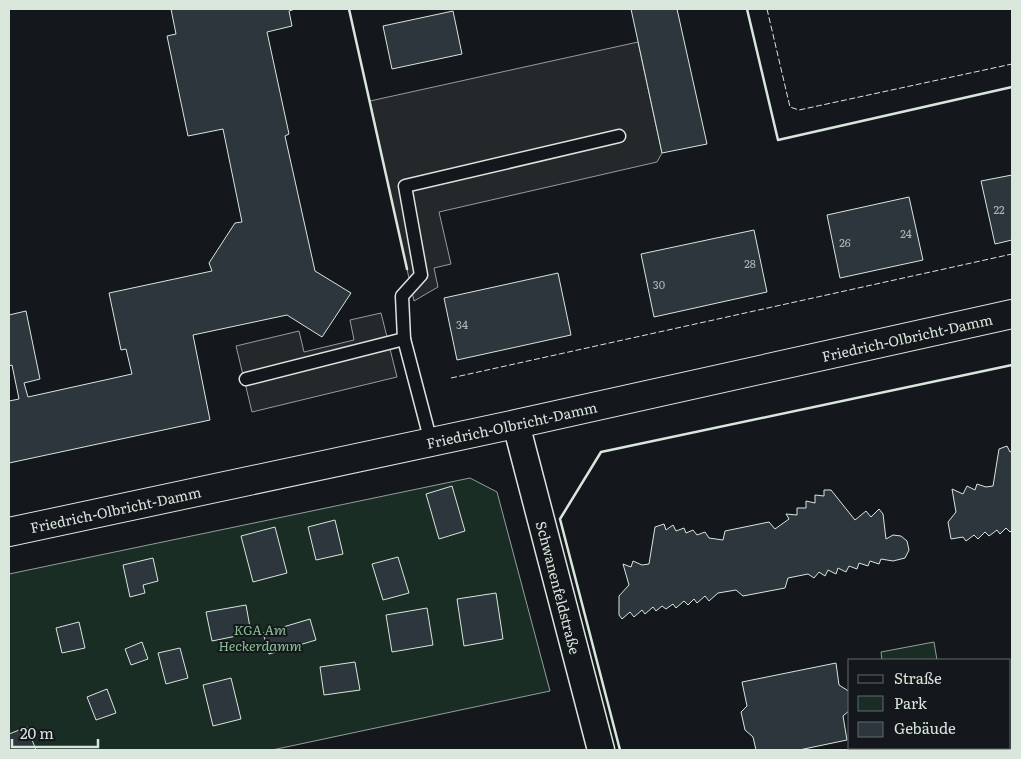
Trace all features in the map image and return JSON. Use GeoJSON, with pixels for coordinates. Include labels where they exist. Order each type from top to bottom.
{"type":"FeatureCollection","features":[{"type":"Feature","properties":{"kind":"street","name":"Friedrich-Olbricht-Damm"},"geometry":{"type":"LineString","coordinates":[[9,532],[516,424],[1012,314]]}},
{"type":"Feature","properties":{"kind":"street","name":"Schwanenfeldstraße"},"geometry":{"type":"LineString","coordinates":[[516,424],[601,750]]}},
{"type":"Feature","properties":{"kind":"lane"},"geometry":{"type":"LineString","coordinates":[[431,442],[404,339],[402,296],[421,275],[405,186],[619,136]]}},
{"type":"Feature","properties":{"kind":"lane"},"geometry":{"type":"LineString","coordinates":[[246,379],[404,339]]}},
{"type":"Feature","properties":{"kind":"green space","name":"KGA Am Heckerdamm"},"geometry":{"type":"Polygon","coordinates":[[[470,478],[497,492],[550,691],[272,750],[9,750],[9,574],[470,478]]]}},
{"type":"Feature","properties":{"kind":"green space"},"geometry":{"type":"Polygon","coordinates":[[[934,642],[937,659],[882,659],[881,652],[934,642]]]}},
{"type":"Feature","properties":{"kind":"shaded area"},"geometry":{"type":"Polygon","coordinates":[[[638,42],[662,153],[657,162],[439,212],[451,264],[434,268],[438,287],[414,301],[370,101],[638,42]]]}},
{"type":"Feature","properties":{"kind":"shaded area"},"geometry":{"type":"Polygon","coordinates":[[[381,313],[397,377],[252,412],[236,346],[299,331],[304,352],[354,340],[350,320],[381,313]]]}},
{"type":"Feature","properties":{"kind":"building"},"geometry":{"type":"Polygon","coordinates":[[[171,9],[295,9],[289,11],[292,26],[267,32],[289,134],[285,136],[315,271],[351,293],[322,337],[287,315],[193,335],[210,420],[9,463],[9,401],[19,399],[12,365],[9,366],[9,315],[26,311],[40,379],[24,383],[28,397],[132,374],[126,349],[121,350],[109,293],[212,271],[209,263],[235,223],[242,222],[223,129],[188,136],[167,36],[176,34],[171,9]]]}},
{"type":"Feature","properties":{"kind":"building"},"geometry":{"type":"Polygon","coordinates":[[[631,9],[677,9],[707,144],[662,153],[631,9]]]}},
{"type":"Feature","properties":{"kind":"building"},"geometry":{"type":"Polygon","coordinates":[[[453,11],[462,54],[392,69],[383,26],[453,11]]]}},
{"type":"Feature","properties":{"kind":"building"},"geometry":{"type":"Polygon","coordinates":[[[1012,175],[1012,240],[995,244],[981,181],[1012,175]]]}},
{"type":"Feature","properties":{"kind":"building"},"geometry":{"type":"Polygon","coordinates":[[[909,197],[923,260],[840,278],[827,215],[909,197]]]}},
{"type":"Feature","properties":{"kind":"building"},"geometry":{"type":"Polygon","coordinates":[[[754,230],[767,292],[654,317],[641,254],[754,230]]]}},
{"type":"Feature","properties":{"kind":"building"},"geometry":{"type":"Polygon","coordinates":[[[558,273],[571,335],[457,360],[444,298],[558,273]]]}},
{"type":"Feature","properties":{"kind":"building"},"geometry":{"type":"Polygon","coordinates":[[[1007,446],[1010,452],[1012,451],[1012,530],[1010,532],[1006,528],[1000,534],[997,530],[989,536],[985,532],[978,539],[974,535],[966,541],[963,537],[951,539],[948,522],[956,512],[952,489],[963,494],[967,486],[975,490],[977,484],[986,487],[993,486],[999,449],[1007,446]]]}},
{"type":"Feature","properties":{"kind":"building"},"geometry":{"type":"Polygon","coordinates":[[[452,486],[465,531],[439,539],[426,494],[452,486]]]}},
{"type":"Feature","properties":{"kind":"building"},"geometry":{"type":"Polygon","coordinates":[[[824,490],[831,490],[855,520],[866,511],[871,517],[879,509],[883,514],[886,539],[893,535],[901,536],[907,541],[909,550],[905,558],[893,561],[881,559],[879,564],[870,561],[868,566],[859,563],[857,569],[849,566],[846,572],[838,568],[836,574],[828,570],[825,576],[819,572],[814,578],[808,574],[788,578],[785,588],[743,596],[736,590],[718,593],[709,601],[705,596],[697,603],[694,599],[688,605],[684,601],[676,608],[673,604],[666,609],[662,606],[656,611],[653,607],[645,614],[642,610],[634,617],[630,612],[622,619],[619,615],[619,596],[629,585],[623,564],[631,567],[633,561],[642,565],[649,564],[655,527],[664,524],[666,530],[673,525],[676,531],[684,528],[686,533],[693,530],[697,535],[705,532],[709,538],[723,540],[725,531],[769,522],[775,529],[789,519],[786,514],[797,515],[797,508],[806,508],[806,501],[815,503],[815,495],[824,496],[824,490]]]}},
{"type":"Feature","properties":{"kind":"building"},"geometry":{"type":"Polygon","coordinates":[[[335,520],[343,554],[316,560],[308,527],[335,520]]]}},
{"type":"Feature","properties":{"kind":"building"},"geometry":{"type":"Polygon","coordinates":[[[275,527],[287,573],[253,582],[241,536],[275,527]]]}},
{"type":"Feature","properties":{"kind":"building"},"geometry":{"type":"Polygon","coordinates":[[[398,557],[409,593],[383,600],[372,564],[398,557]]]}},
{"type":"Feature","properties":{"kind":"building"},"geometry":{"type":"Polygon","coordinates":[[[153,558],[158,581],[143,585],[145,593],[130,597],[123,565],[153,558]]]}},
{"type":"Feature","properties":{"kind":"building"},"geometry":{"type":"Polygon","coordinates":[[[496,593],[503,639],[464,646],[457,599],[496,593]]]}},
{"type":"Feature","properties":{"kind":"building"},"geometry":{"type":"Polygon","coordinates":[[[246,605],[251,633],[212,641],[206,612],[246,605]]]}},
{"type":"Feature","properties":{"kind":"building"},"geometry":{"type":"Polygon","coordinates":[[[427,608],[433,645],[392,652],[386,615],[427,608]]]}},
{"type":"Feature","properties":{"kind":"building"},"geometry":{"type":"Polygon","coordinates":[[[310,619],[316,640],[269,654],[263,633],[310,619]]]}},
{"type":"Feature","properties":{"kind":"building"},"geometry":{"type":"Polygon","coordinates":[[[79,622],[85,648],[62,653],[56,628],[79,622]]]}},
{"type":"Feature","properties":{"kind":"building"},"geometry":{"type":"Polygon","coordinates":[[[142,642],[148,659],[131,665],[125,649],[142,642]]]}},
{"type":"Feature","properties":{"kind":"building"},"geometry":{"type":"Polygon","coordinates":[[[180,648],[188,678],[166,684],[158,653],[180,648]]]}},
{"type":"Feature","properties":{"kind":"building"},"geometry":{"type":"Polygon","coordinates":[[[355,662],[360,690],[324,695],[320,667],[355,662]]]}},
{"type":"Feature","properties":{"kind":"building"},"geometry":{"type":"Polygon","coordinates":[[[836,663],[839,685],[848,691],[848,712],[843,716],[847,740],[799,750],[756,750],[753,737],[745,730],[741,712],[747,706],[742,682],[836,663]]]}},
{"type":"Feature","properties":{"kind":"building"},"geometry":{"type":"Polygon","coordinates":[[[231,678],[241,719],[213,726],[203,685],[231,678]]]}},
{"type":"Feature","properties":{"kind":"building"},"geometry":{"type":"Polygon","coordinates":[[[107,689],[116,713],[96,720],[87,697],[107,689]]]}},
{"type":"Feature","properties":{"kind":"building"},"geometry":{"type":"Polygon","coordinates":[[[27,727],[36,750],[9,750],[9,734],[27,727]]]}},
{"type":"Feature","properties":{"kind":"fence"},"geometry":{"type":"LineString","coordinates":[[767,9],[790,107],[799,110],[1012,64]]}},
{"type":"Feature","properties":{"kind":"fence"},"geometry":{"type":"LineString","coordinates":[[451,378],[1012,254]]}},
{"type":"Feature","properties":{"kind":"wall"},"geometry":{"type":"LineString","coordinates":[[349,9],[407,269]]}},
{"type":"Feature","properties":{"kind":"wall"},"geometry":{"type":"LineString","coordinates":[[747,9],[778,140],[1012,87]]}},
{"type":"Feature","properties":{"kind":"wall"},"geometry":{"type":"LineString","coordinates":[[620,750],[560,519],[601,452],[1012,365]]}}]}
